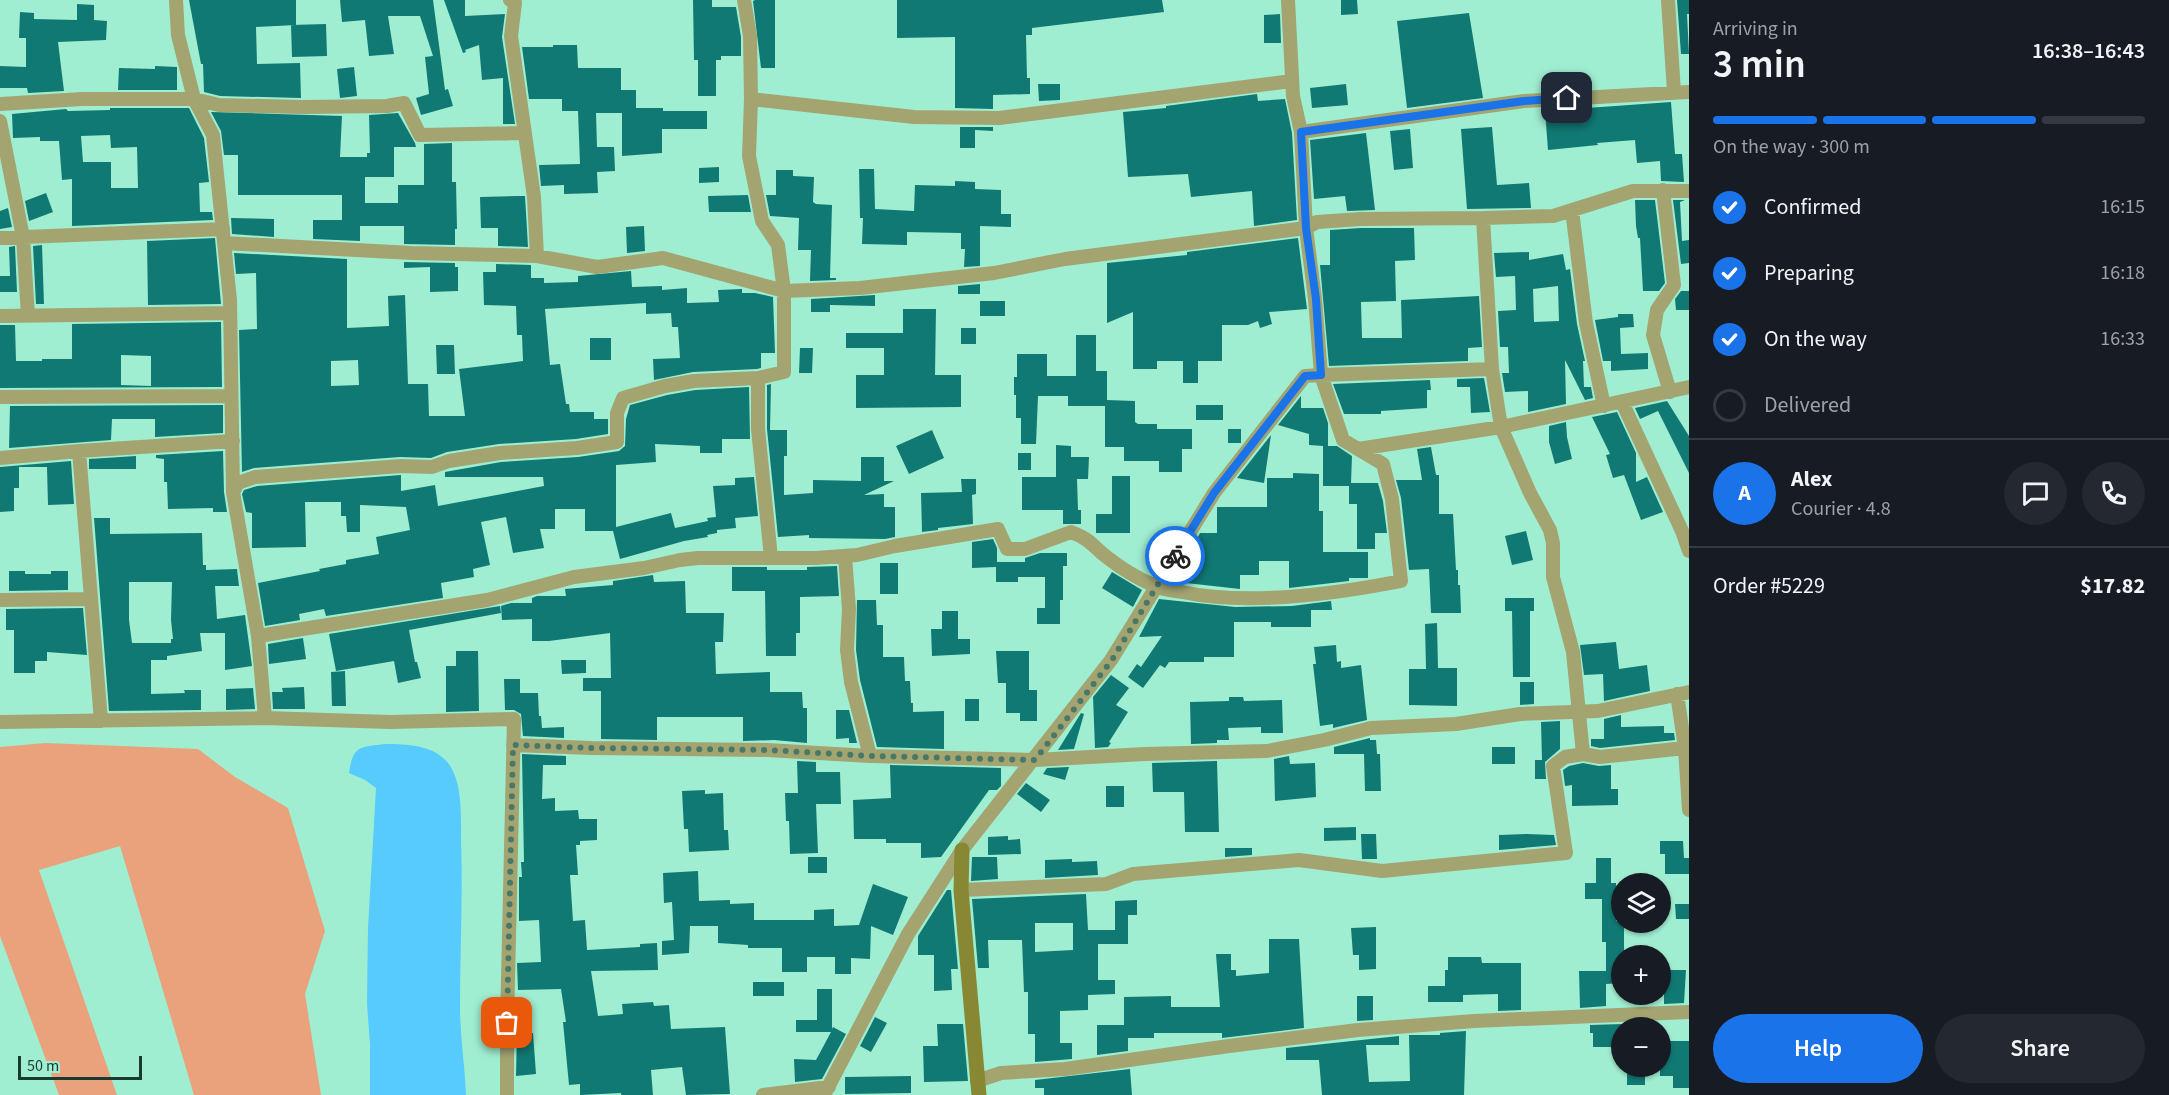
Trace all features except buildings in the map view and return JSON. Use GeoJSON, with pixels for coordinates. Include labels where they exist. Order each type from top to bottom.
{"type":"FeatureCollection","features":[{"type":"Feature","properties":{"kind":"street"},"geometry":{"type":"LineString","coordinates":[[176,0],[178,35],[194,99],[213,135],[230,313],[233,492],[258,636],[266,718]]}},
{"type":"Feature","properties":{"kind":"street"},"geometry":{"type":"LineString","coordinates":[[510,0],[515,3],[511,36],[534,197],[537,256]]}},
{"type":"Feature","properties":{"kind":"street"},"geometry":{"type":"LineString","coordinates":[[233,492],[238,483],[255,477],[401,465],[432,467],[449,461],[500,453],[577,448],[617,442],[617,413],[623,398],[665,386],[694,381],[758,378],[784,372],[784,291],[778,245],[762,221],[748,156],[751,99],[750,36],[744,0]]}},
{"type":"Feature","properties":{"kind":"street"},"geometry":{"type":"LineString","coordinates":[[258,636],[488,600],[574,577],[698,558],[845,556],[998,530],[1007,549],[1025,549],[1071,532],[1087,538],[1106,557],[1156,587],[1201,596],[1308,595],[1401,581],[1392,499],[1383,464],[1343,440],[1321,375],[1316,299],[1306,228],[1301,132],[1293,96],[1288,0]]}},
{"type":"Feature","properties":{"kind":"street"},"geometry":{"type":"LineString","coordinates":[[1668,0],[1674,92]]}},
{"type":"Feature","properties":{"kind":"street"},"geometry":{"type":"LineString","coordinates":[[751,99],[914,117],[999,118],[1292,81]]}},
{"type":"Feature","properties":{"kind":"street"},"geometry":{"type":"LineString","coordinates":[[1301,132],[1524,101],[1689,92]]}},
{"type":"Feature","properties":{"kind":"street"},"geometry":{"type":"LineString","coordinates":[[0,104],[82,99],[194,99],[219,105],[291,106],[387,106],[404,103],[420,135],[525,133]]}},
{"type":"Feature","properties":{"kind":"street"},"geometry":{"type":"LineString","coordinates":[[0,121],[23,237],[28,316]]}},
{"type":"Feature","properties":{"kind":"street"},"geometry":{"type":"LineString","coordinates":[[1664,190],[1674,285],[1657,310],[1653,335],[1670,392]]}},
{"type":"Feature","properties":{"kind":"street"},"geometry":{"type":"LineString","coordinates":[[0,238],[223,236],[412,254],[537,256],[597,267],[663,258],[784,291],[860,288],[994,273],[1065,259],[1306,228],[1317,222],[1361,219],[1553,216],[1633,191],[1689,191]]}},
{"type":"Feature","properties":{"kind":"street"},"geometry":{"type":"LineString","coordinates":[[1572,210],[1586,323],[1604,406]]}},
{"type":"Feature","properties":{"kind":"street"},"geometry":{"type":"LineString","coordinates":[[1483,218],[1492,369],[1501,427],[1530,493],[1550,530],[1553,543],[1553,577],[1573,652],[1583,754]]}},
{"type":"Feature","properties":{"kind":"street"},"geometry":{"type":"LineString","coordinates":[[0,316],[230,313]]}},
{"type":"Feature","properties":{"kind":"street"},"geometry":{"type":"LineString","coordinates":[[763,1095],[827,1091],[908,934],[962,850],[1112,660],[1214,493],[1305,376],[1492,369]]}},
{"type":"Feature","properties":{"kind":"street"},"geometry":{"type":"LineString","coordinates":[[758,378],[758,429],[771,558]]}},
{"type":"Feature","properties":{"kind":"street"},"geometry":{"type":"LineString","coordinates":[[1358,449],[1501,427],[1689,387]]}},
{"type":"Feature","properties":{"kind":"street"},"geometry":{"type":"LineString","coordinates":[[0,397],[231,396]]}},
{"type":"Feature","properties":{"kind":"street"},"geometry":{"type":"LineString","coordinates":[[1622,402],[1682,531],[1689,551]]}},
{"type":"Feature","properties":{"kind":"street"},"geometry":{"type":"LineString","coordinates":[[0,458],[233,441]]}},
{"type":"Feature","properties":{"kind":"street"},"geometry":{"type":"LineString","coordinates":[[79,451],[101,721]]}},
{"type":"Feature","properties":{"kind":"street"},"geometry":{"type":"LineString","coordinates":[[845,556],[849,609],[847,650],[851,682],[870,756]]}},
{"type":"Feature","properties":{"kind":"street"},"geometry":{"type":"LineString","coordinates":[[0,600],[90,599]]}},
{"type":"Feature","properties":{"kind":"street"},"geometry":{"type":"LineString","coordinates":[[513,745],[767,750],[870,756],[1035,760],[1267,751],[1371,728],[1456,724],[1520,714],[1598,711],[1683,693],[1689,810]]}},
{"type":"Feature","properties":{"kind":"street"},"geometry":{"type":"LineString","coordinates":[[0,722],[266,718],[390,722],[514,719],[507,1095]]}},
{"type":"Feature","properties":{"kind":"street"},"geometry":{"type":"LineString","coordinates":[[961,890],[1106,884],[1133,874],[1299,860],[1382,871],[1566,854],[1553,766],[1565,758],[1583,754],[1600,757],[1685,748]]}},
{"type":"Feature","properties":{"kind":"street"},"geometry":{"type":"LineString","coordinates":[[962,850],[961,890],[978,1088],[1001,1073],[1065,1069],[1358,1030],[1474,1020],[1689,1012]]}},
{"type":"Feature","properties":{"kind":"shaded area"},"geometry":{"type":"Polygon","coordinates":[[[45,743],[198,749],[235,777],[288,808],[325,931],[305,994],[321,1095],[194,1095],[120,846],[39,870],[117,1095],[59,1095],[0,936],[0,747],[45,743]]]}},
{"type":"Feature","properties":{"kind":"water"},"geometry":{"type":"Polygon","coordinates":[[[385,744],[414,746],[433,751],[448,762],[456,778],[461,813],[460,1019],[466,1095],[370,1095],[367,1004],[368,928],[376,788],[349,773],[355,753],[363,747],[385,744]]]}},
{"type":"Feature","properties":{"kind":"way so far"},"geometry":{"type":"LineString","coordinates":[[507,1023],[513,745],[767,750],[870,756],[1035,760],[1112,660],[1175,556]]}},
{"type":"Feature","properties":{"kind":"route"},"geometry":{"type":"LineString","coordinates":[[1175,556],[1214,493],[1263,428],[1305,376],[1321,375],[1316,299],[1306,228],[1301,132],[1524,101],[1567,98]]}}]}
